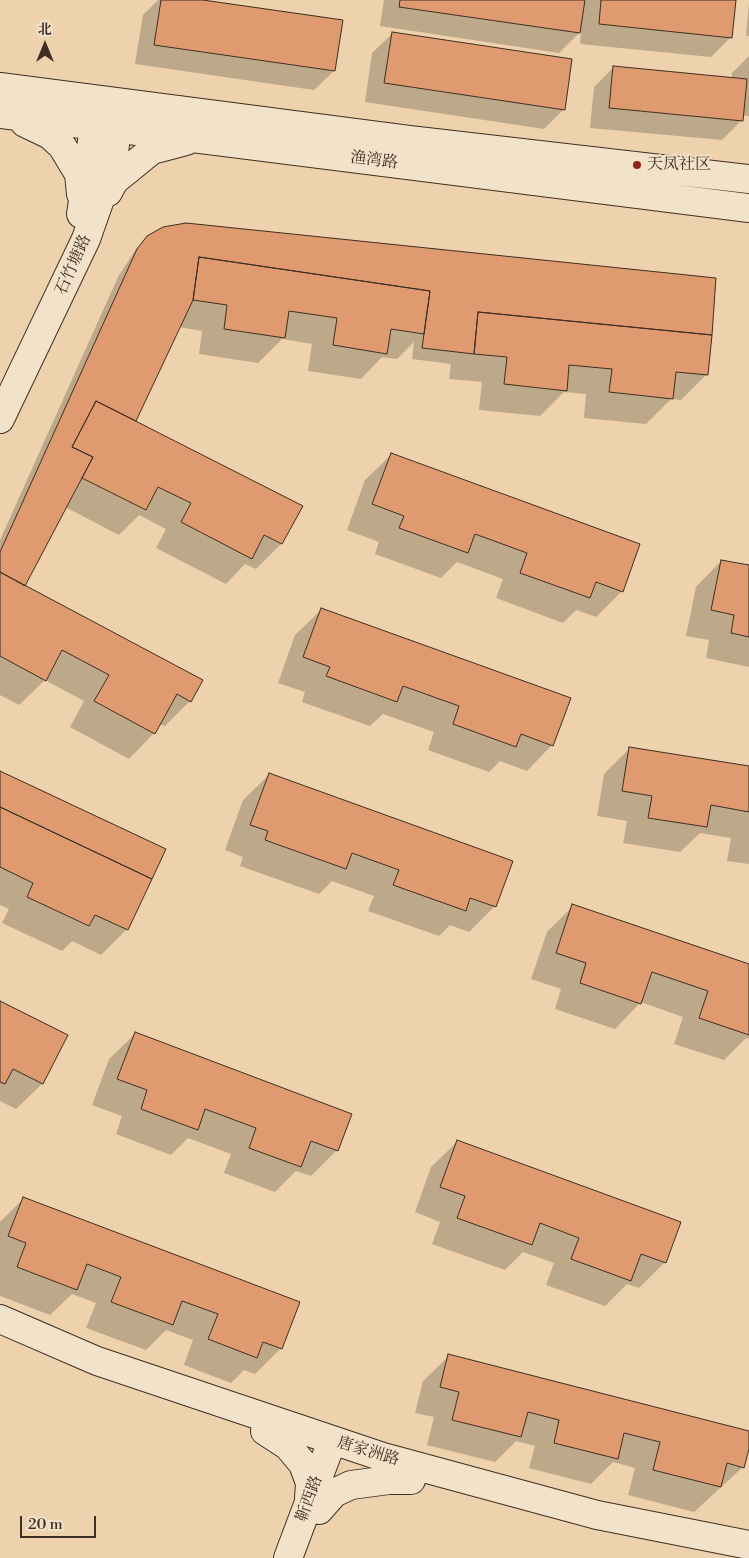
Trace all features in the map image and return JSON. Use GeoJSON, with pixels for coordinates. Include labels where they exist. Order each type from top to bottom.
{"type":"FeatureCollection","features":[{"type":"Feature","properties":{"kind":"street","name":"渔湾路"},"geometry":{"type":"LineString","coordinates":[[0,87],[211,140],[749,208]]}},
{"type":"Feature","properties":{"kind":"street","name":"渔湾路"},"geometry":{"type":"LineString","coordinates":[[0,114],[107,114],[409,140],[749,179]]}},
{"type":"Feature","properties":{"kind":"street"},"geometry":{"type":"LineString","coordinates":[[0,114],[37,128],[62,146],[80,174],[87,218]]}},
{"type":"Feature","properties":{"kind":"street","name":"石竹塘路"},"geometry":{"type":"LineString","coordinates":[[0,419],[73,268],[87,218],[107,114]]}},
{"type":"Feature","properties":{"kind":"street"},"geometry":{"type":"LineString","coordinates":[[87,218],[114,180],[152,150],[173,143],[211,140]]}},
{"type":"Feature","properties":{"kind":"street","name":"石竹塘路"},"geometry":{"type":"LineString","coordinates":[[0,395],[87,218]]}},
{"type":"Feature","properties":{"kind":"street","name":"唐家洲路"},"geometry":{"type":"LineString","coordinates":[[0,1319],[97,1361],[335,1448],[411,1480],[623,1533],[749,1558]]}},
{"type":"Feature","properties":{"kind":"street","name":"唐家洲路"},"geometry":{"type":"LineString","coordinates":[[0,1334],[94,1373],[265,1431],[597,1515],[749,1545]]}},
{"type":"Feature","properties":{"kind":"street"},"geometry":{"type":"LineString","coordinates":[[265,1431],[288,1446],[303,1464],[310,1483],[314,1508],[334,1494],[351,1486],[389,1480],[411,1480]]}},
{"type":"Feature","properties":{"kind":"street","name":"靳西路"},"geometry":{"type":"LineString","coordinates":[[300,1558],[314,1508],[335,1448]]}},
{"type":"Feature","properties":{"kind":"street","name":"靳西路"},"geometry":{"type":"LineString","coordinates":[[288,1558],[314,1508]]}},
{"type":"Feature","properties":{"kind":"building"},"geometry":{"type":"Polygon","coordinates":[[[161,0],[203,0],[343,20],[335,71],[154,45],[161,0]]]}},
{"type":"Feature","properties":{"kind":"building"},"geometry":{"type":"Polygon","coordinates":[[[400,0],[585,0],[580,33],[399,7],[400,0]]]}},
{"type":"Feature","properties":{"kind":"building"},"geometry":{"type":"Polygon","coordinates":[[[601,0],[736,0],[732,38],[599,24],[601,0]]]}},
{"type":"Feature","properties":{"kind":"building"},"geometry":{"type":"Polygon","coordinates":[[[392,32],[572,59],[565,110],[384,83],[392,32]]]}},
{"type":"Feature","properties":{"kind":"building"},"geometry":{"type":"Polygon","coordinates":[[[613,66],[747,79],[743,121],[609,108],[613,66]]]}},
{"type":"Feature","properties":{"kind":"building"},"geometry":{"type":"Polygon","coordinates":[[[186,223],[716,278],[712,335],[478,312],[474,354],[422,348],[430,291],[199,257],[193,300],[136,421],[96,401],[72,447],[93,457],[25,586],[0,572],[0,552],[137,249],[147,236],[163,227],[186,223]]]}},
{"type":"Feature","properties":{"kind":"building"},"geometry":{"type":"Polygon","coordinates":[[[199,257],[430,291],[424,334],[391,329],[387,354],[333,345],[337,318],[289,311],[285,338],[224,329],[227,305],[193,300],[199,257]]]}},
{"type":"Feature","properties":{"kind":"building"},"geometry":{"type":"Polygon","coordinates":[[[478,312],[712,335],[708,375],[676,372],[673,399],[609,392],[612,369],[569,365],[567,391],[504,384],[507,357],[474,354],[478,312]]]}},
{"type":"Feature","properties":{"kind":"building"},"geometry":{"type":"Polygon","coordinates":[[[96,401],[303,506],[282,544],[264,535],[252,559],[181,522],[191,503],[158,487],[146,510],[82,478],[93,457],[72,447],[96,401]]]}},
{"type":"Feature","properties":{"kind":"building"},"geometry":{"type":"Polygon","coordinates":[[[391,453],[640,544],[623,592],[596,582],[590,598],[520,573],[527,553],[475,534],[468,553],[399,528],[404,516],[372,504],[391,453]]]}},
{"type":"Feature","properties":{"kind":"building"},"geometry":{"type":"Polygon","coordinates":[[[721,560],[749,565],[749,637],[731,633],[734,615],[711,610],[721,560]]]}},
{"type":"Feature","properties":{"kind":"building"},"geometry":{"type":"Polygon","coordinates":[[[0,572],[203,680],[191,702],[177,694],[155,734],[94,701],[109,675],[62,650],[46,681],[0,656],[0,572]]]}},
{"type":"Feature","properties":{"kind":"building"},"geometry":{"type":"Polygon","coordinates":[[[321,608],[571,698],[553,746],[521,734],[516,747],[453,724],[459,706],[403,686],[397,702],[326,676],[330,667],[303,657],[321,608]]]}},
{"type":"Feature","properties":{"kind":"building"},"geometry":{"type":"Polygon","coordinates":[[[629,747],[749,766],[749,812],[711,805],[707,827],[648,818],[652,796],[622,791],[629,747]]]}},
{"type":"Feature","properties":{"kind":"building"},"geometry":{"type":"Polygon","coordinates":[[[0,771],[166,849],[152,879],[0,807],[0,771]]]}},
{"type":"Feature","properties":{"kind":"building"},"geometry":{"type":"Polygon","coordinates":[[[269,773],[513,861],[496,907],[470,898],[466,911],[393,885],[399,870],[352,853],[346,869],[265,840],[268,831],[250,825],[269,773]]]}},
{"type":"Feature","properties":{"kind":"building"},"geometry":{"type":"Polygon","coordinates":[[[0,807],[152,879],[128,930],[95,915],[89,926],[27,897],[33,883],[0,867],[0,807]]]}},
{"type":"Feature","properties":{"kind":"building"},"geometry":{"type":"Polygon","coordinates":[[[572,904],[749,964],[749,1035],[699,1018],[708,991],[652,972],[641,1004],[580,983],[586,963],[556,953],[572,904]]]}},
{"type":"Feature","properties":{"kind":"building"},"geometry":{"type":"Polygon","coordinates":[[[0,1001],[68,1035],[43,1084],[13,1069],[5,1084],[0,1082],[0,1001]]]}},
{"type":"Feature","properties":{"kind":"building"},"geometry":{"type":"Polygon","coordinates":[[[135,1032],[352,1114],[338,1151],[311,1141],[301,1167],[249,1148],[256,1128],[205,1109],[198,1130],[141,1109],[147,1090],[117,1079],[135,1032]]]}},
{"type":"Feature","properties":{"kind":"building"},"geometry":{"type":"Polygon","coordinates":[[[457,1140],[681,1222],[666,1263],[641,1254],[631,1281],[571,1259],[579,1238],[540,1223],[532,1245],[457,1218],[465,1196],[440,1187],[457,1140]]]}},
{"type":"Feature","properties":{"kind":"building"},"geometry":{"type":"Polygon","coordinates":[[[23,1197],[300,1302],[282,1349],[263,1342],[257,1358],[208,1339],[218,1314],[182,1301],[173,1325],[111,1302],[121,1277],[87,1264],[77,1290],[17,1267],[26,1243],[8,1236],[23,1197]]]}},
{"type":"Feature","properties":{"kind":"building"},"geometry":{"type":"Polygon","coordinates":[[[448,1354],[749,1431],[749,1449],[744,1468],[727,1463],[721,1487],[653,1470],[660,1442],[624,1433],[618,1459],[554,1443],[559,1420],[528,1412],[521,1437],[452,1420],[459,1392],[440,1387],[448,1354]]]}},
{"type":"Feature","properties":{"kind":"place","name":"天凤社区"},"geometry":{"type":"Point","coordinates":[637,165]}}]}
